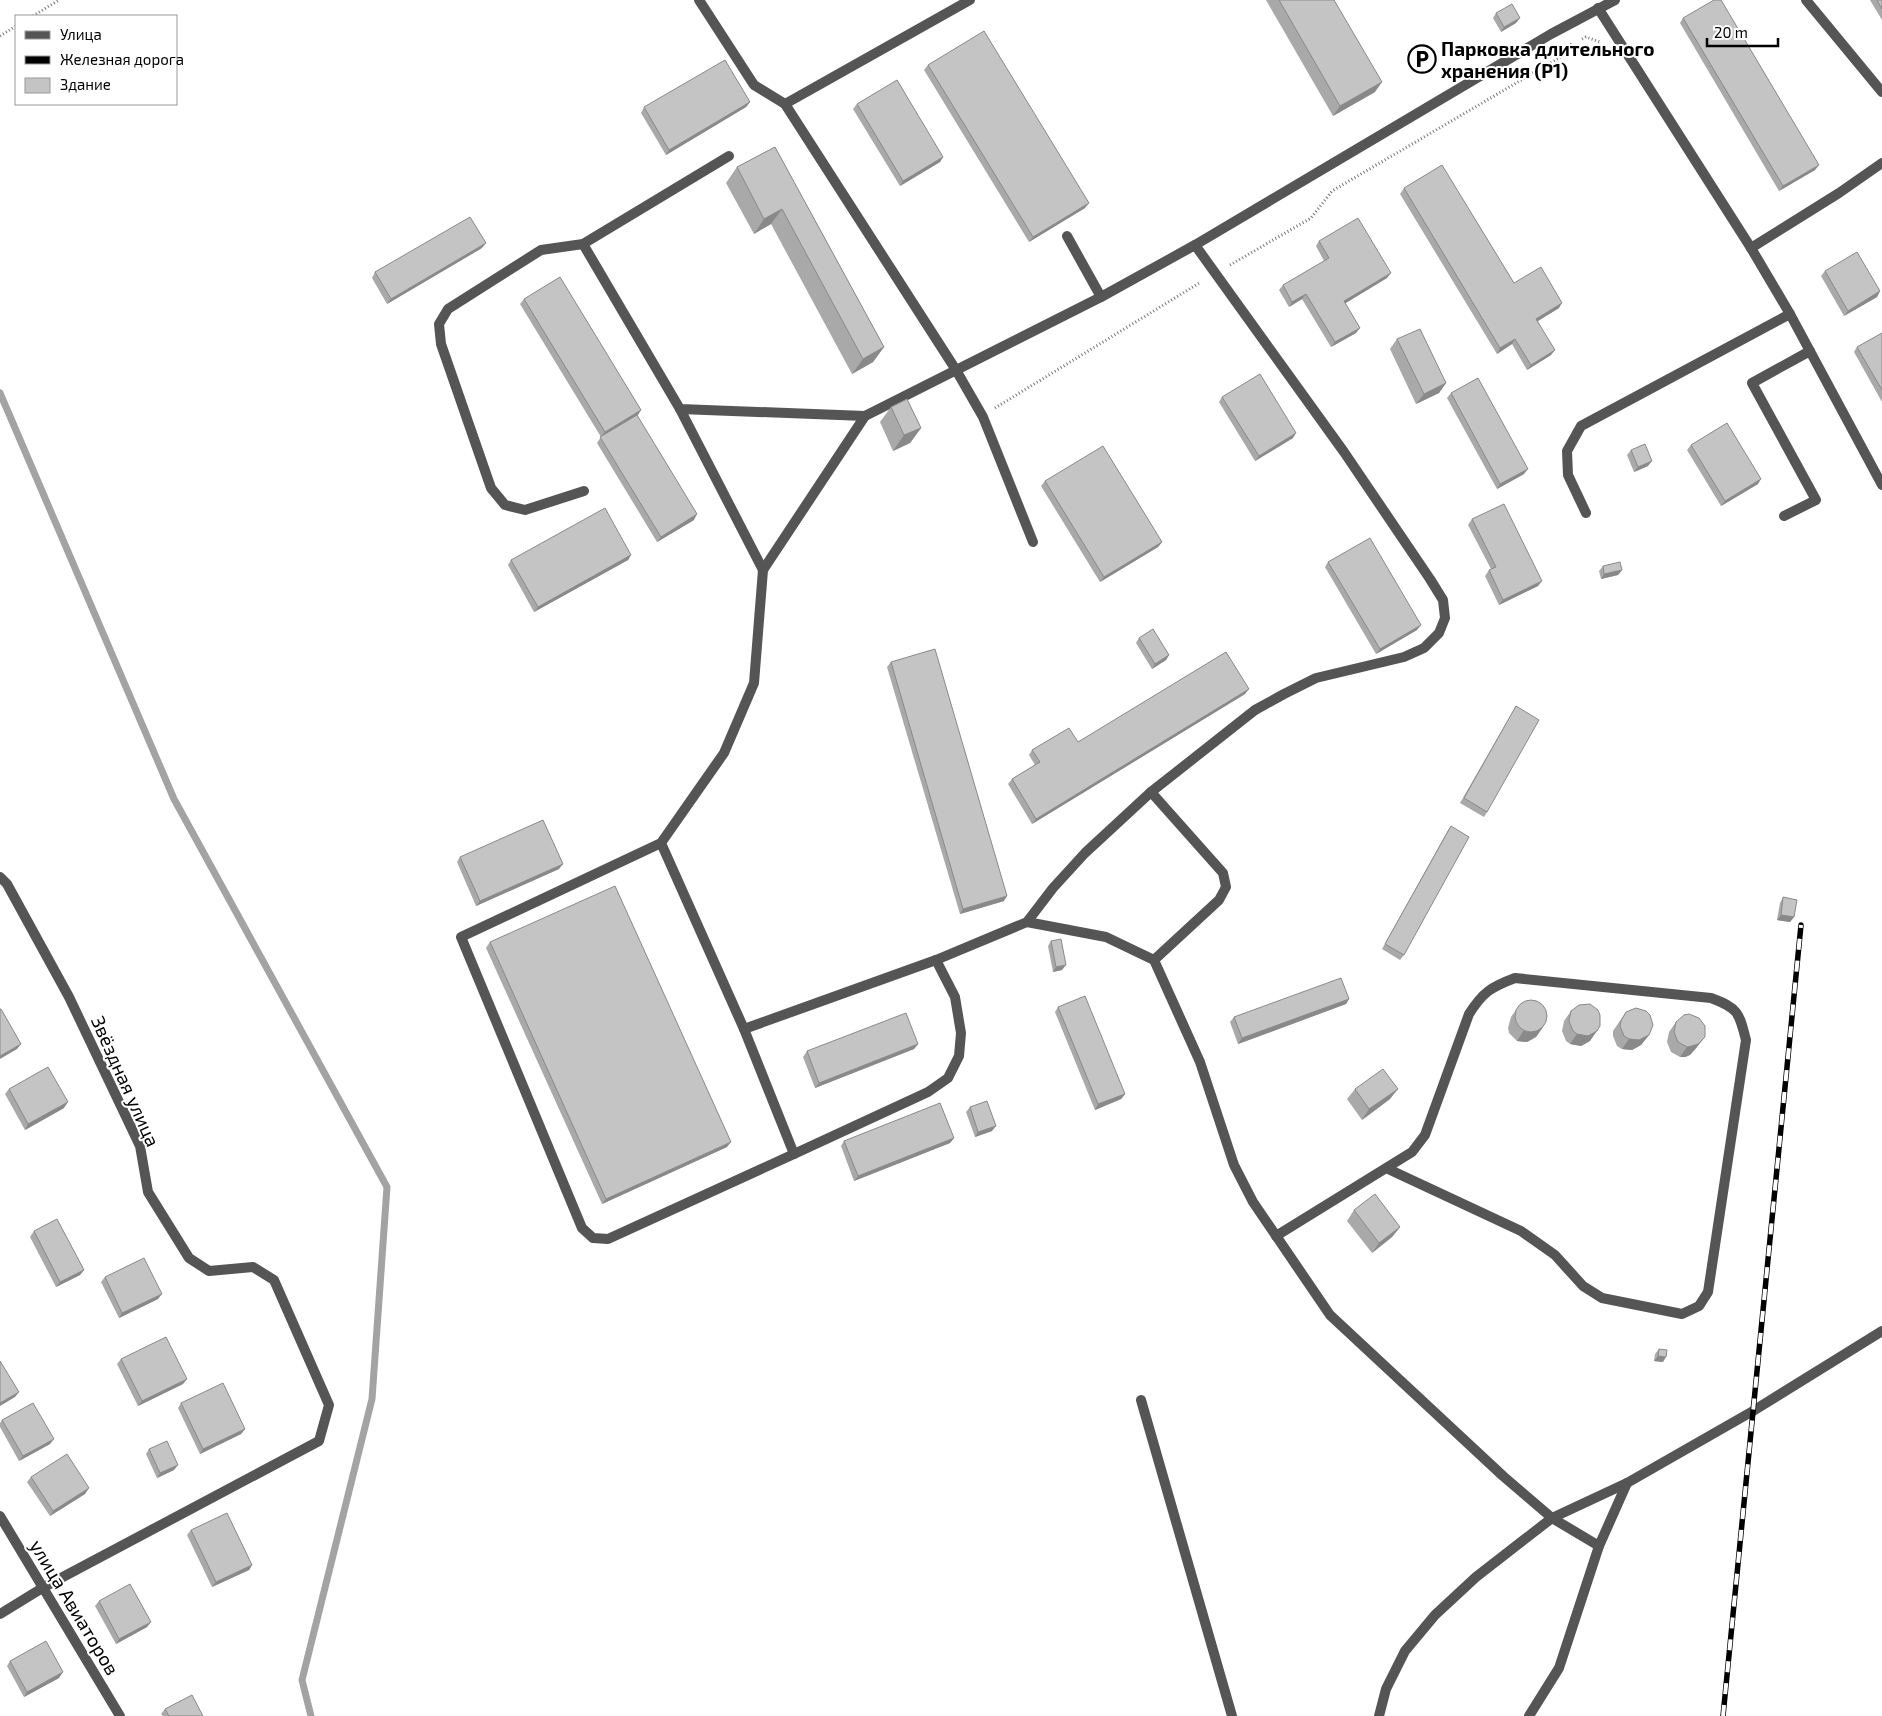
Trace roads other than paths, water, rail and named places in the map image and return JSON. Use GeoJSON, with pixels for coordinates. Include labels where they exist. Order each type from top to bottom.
{"type":"FeatureCollection","features":[{"type":"Feature","properties":{"kind":"street"},"geometry":{"type":"LineString","coordinates":[[699,0],[754,85],[785,104],[956,370],[982,417],[1034,542]]}},
{"type":"Feature","properties":{"kind":"street"},"geometry":{"type":"LineString","coordinates":[[785,104],[970,0]]}},
{"type":"Feature","properties":{"kind":"street"},"geometry":{"type":"LineString","coordinates":[[680,409],[865,416],[1101,297],[1195,245],[1551,34],[1615,0]]}},
{"type":"Feature","properties":{"kind":"street"},"geometry":{"type":"LineString","coordinates":[[1806,0],[1882,92]]}},
{"type":"Feature","properties":{"kind":"street"},"geometry":{"type":"LineString","coordinates":[[1598,8],[1751,248],[1790,314],[1882,485]]}},
{"type":"Feature","properties":{"kind":"street"},"geometry":{"type":"LineString","coordinates":[[584,491],[525,510],[505,506],[492,488],[441,344],[439,324],[448,309],[541,250],[583,244],[729,156]]}},
{"type":"Feature","properties":{"kind":"street"},"geometry":{"type":"LineString","coordinates":[[1751,248],[1839,193],[1882,163]]}},
{"type":"Feature","properties":{"kind":"street"},"geometry":{"type":"LineString","coordinates":[[1067,236],[1101,297]]}},
{"type":"Feature","properties":{"kind":"street"},"geometry":{"type":"LineString","coordinates":[[583,244],[680,409],[763,570]]}},
{"type":"Feature","properties":{"kind":"street"},"geometry":{"type":"LineString","coordinates":[[744,1029],[936,960],[1027,922],[1053,888],[1085,853],[1152,792],[1255,710],[1316,678],[1404,657],[1424,648],[1439,633],[1445,618],[1442,600],[1430,579],[1348,459],[1195,245]]}},
{"type":"Feature","properties":{"kind":"street"},"geometry":{"type":"LineString","coordinates":[[1586,514],[1568,475],[1567,451],[1581,426],[1790,314]]}},
{"type":"Feature","properties":{"kind":"street"},"geometry":{"type":"LineString","coordinates":[[1784,516],[1816,500],[1752,383],[1810,352]]}},
{"type":"Feature","properties":{"kind":"street"},"geometry":{"type":"LineString","coordinates":[[865,416],[763,570],[754,683],[724,753],[661,842],[460,937],[582,1228],[593,1238],[608,1239],[928,1092],[948,1078],[958,1056],[961,1033],[955,996],[936,960]]}},
{"type":"Feature","properties":{"kind":"street"},"geometry":{"type":"LineString","coordinates":[[1152,792],[1223,873],[1226,888],[1219,900],[1154,960]]}},
{"type":"Feature","properties":{"kind":"street"},"geometry":{"type":"LineString","coordinates":[[661,842],[744,1029],[794,1154]]}},
{"type":"Feature","properties":{"kind":"street","name":"Звёздная улица"},"geometry":{"type":"LineString","coordinates":[[0,877],[7,884],[70,997],[140,1146],[148,1192],[189,1258],[209,1271],[253,1267],[274,1280],[329,1405],[319,1441],[44,1587]]}},
{"type":"Feature","properties":{"kind":"street"},"geometry":{"type":"LineString","coordinates":[[1027,922],[1106,938],[1154,960],[1200,1062],[1234,1165],[1253,1202],[1330,1315],[1503,1476],[1552,1518],[1599,1546]]}},
{"type":"Feature","properties":{"kind":"street"},"geometry":{"type":"LineString","coordinates":[[1276,1236],[1386,1168],[1412,1152],[1424,1135],[1469,1014],[1478,1000],[1492,987],[1514,978],[1711,998],[1730,1005],[1740,1019],[1746,1040],[1708,1292],[1699,1306],[1682,1314],[1602,1298],[1583,1286],[1555,1254],[1522,1231],[1386,1168]]}},
{"type":"Feature","properties":{"kind":"street"},"geometry":{"type":"LineString","coordinates":[[1379,1716],[1386,1689],[1405,1651],[1435,1615],[1476,1576],[1552,1518],[1627,1483],[1882,1331]]}},
{"type":"Feature","properties":{"kind":"street"},"geometry":{"type":"LineString","coordinates":[[1140,1400],[1232,1716]]}},
{"type":"Feature","properties":{"kind":"street"},"geometry":{"type":"LineString","coordinates":[[1528,1716],[1559,1668],[1599,1546],[1627,1483]]}},
{"type":"Feature","properties":{"kind":"street","name":"улица Авиаторов"},"geometry":{"type":"LineString","coordinates":[[0,1516],[120,1716]]}},
{"type":"Feature","properties":{"kind":"street"},"geometry":{"type":"LineString","coordinates":[[0,1614],[44,1587]]}},
{"type":"Feature","properties":{"kind":"waterway"},"geometry":{"type":"LineString","coordinates":[[0,393],[174,799],[387,1187],[372,1399],[302,1680],[311,1716]]}},
{"type":"Feature","properties":{"kind":"railway"},"geometry":{"type":"LineString","coordinates":[[1723,1716],[1801,925]]}},
{"type":"Feature","properties":{"kind":"place","name":"Парковка длительного хранения (P1)"},"geometry":{"type":"Point","coordinates":[1422,59]}}]}
